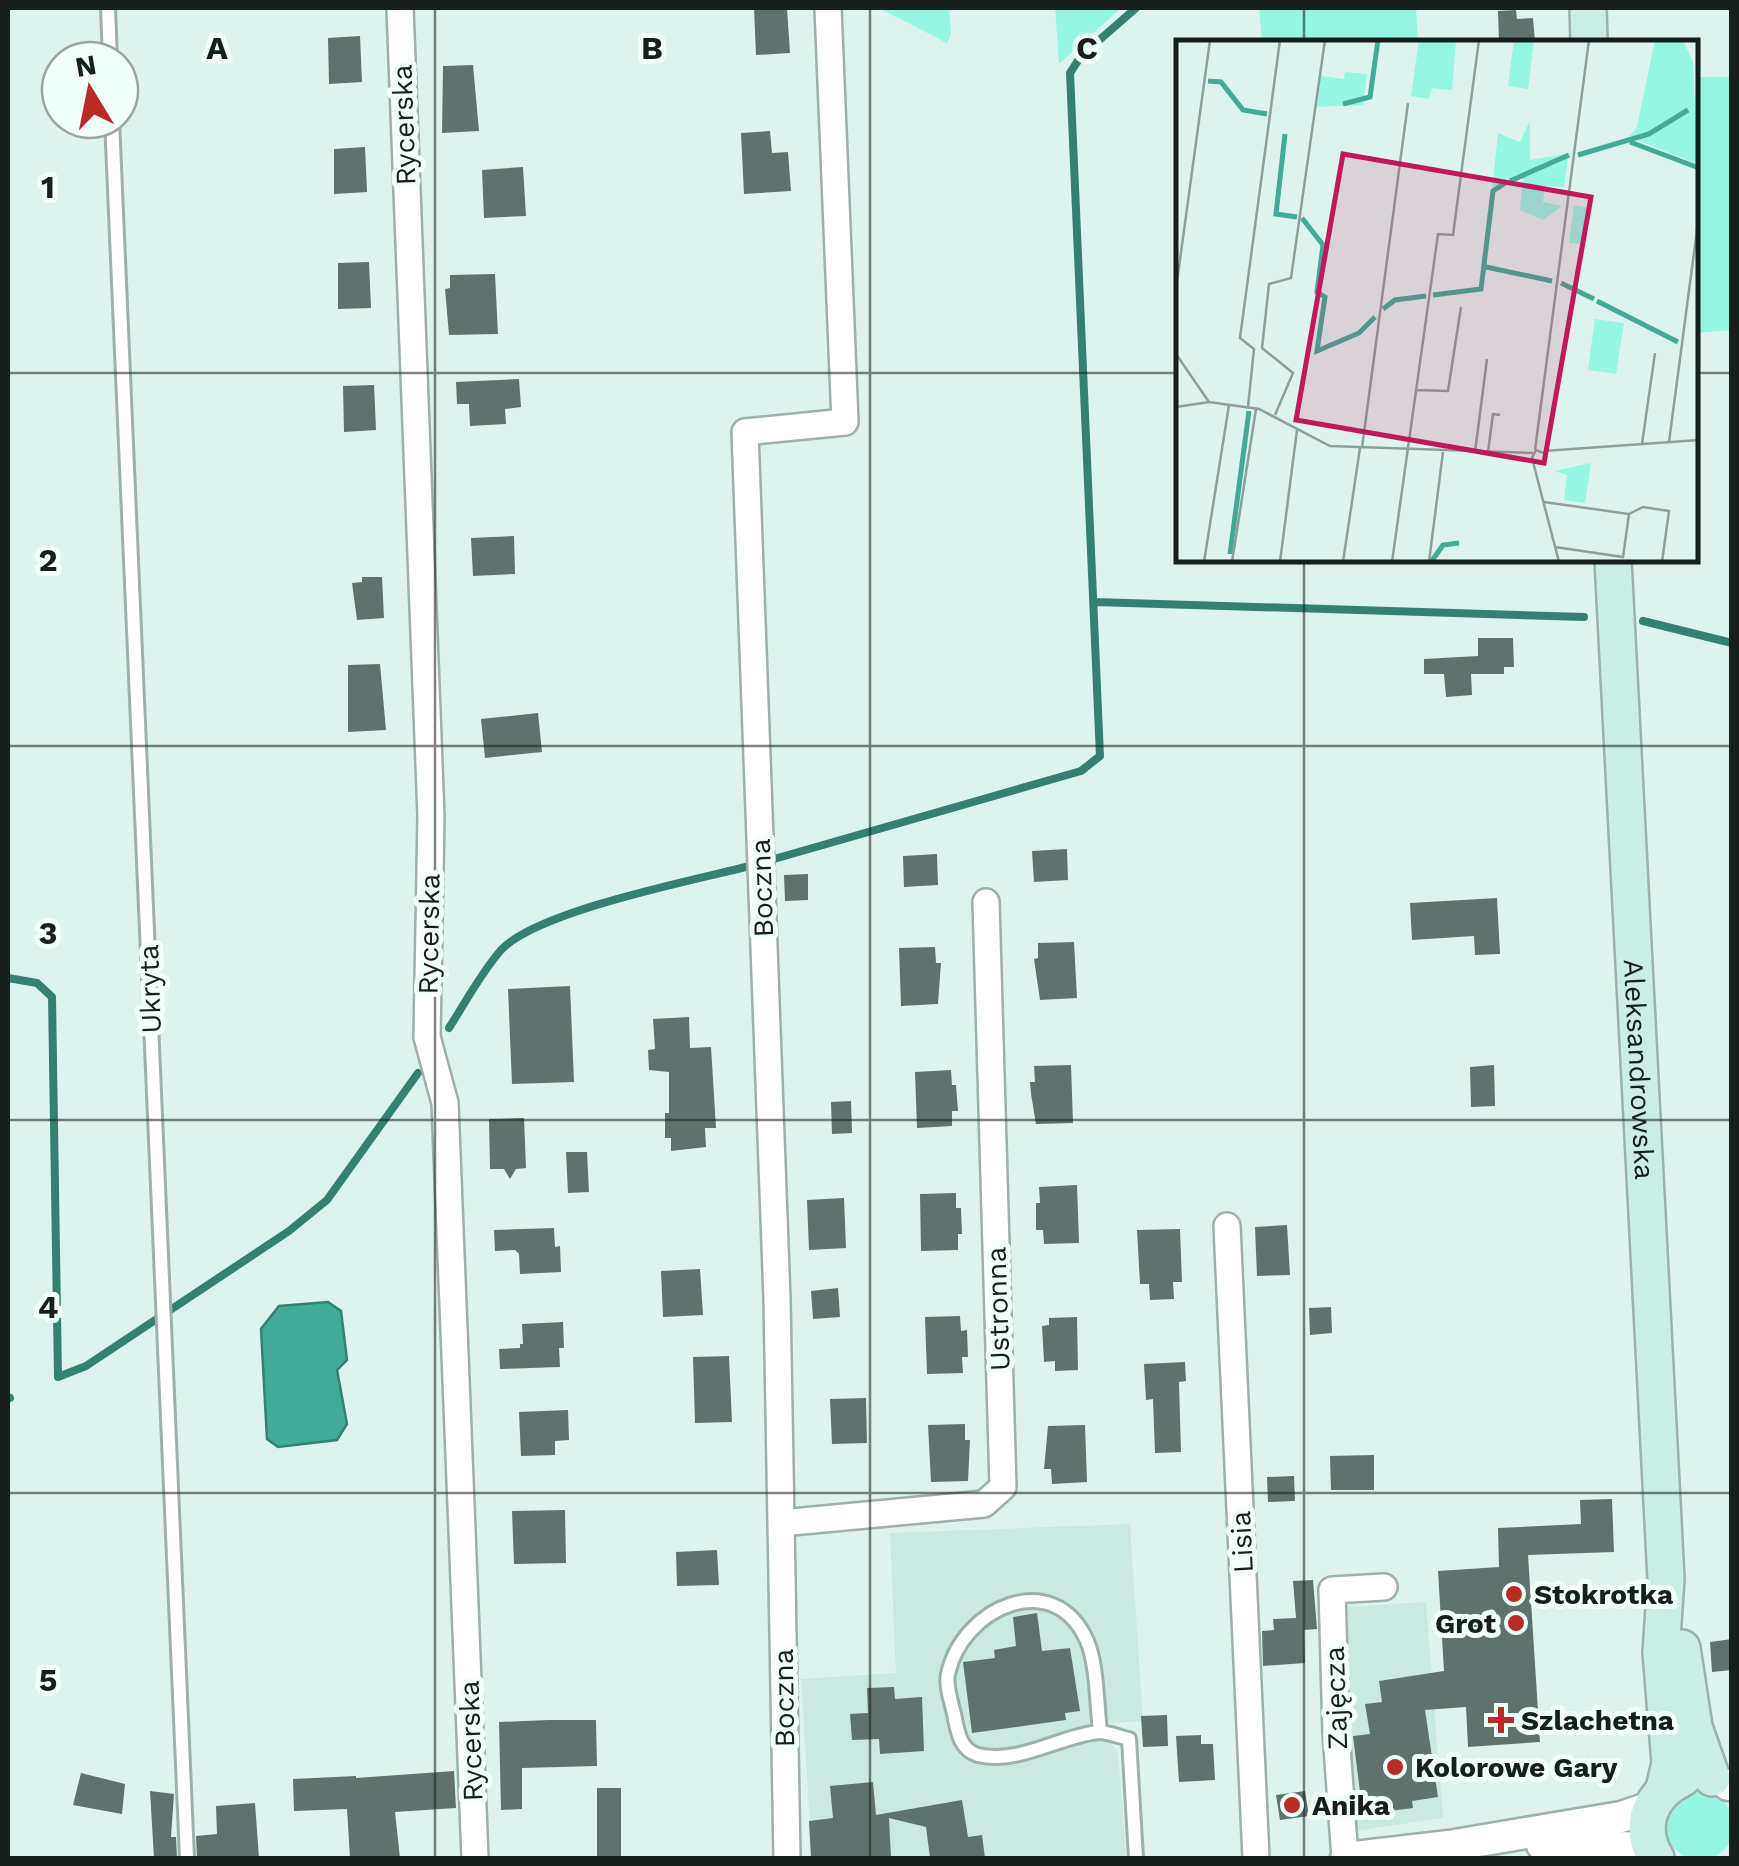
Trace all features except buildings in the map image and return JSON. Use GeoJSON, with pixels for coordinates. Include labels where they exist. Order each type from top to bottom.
{"type":"FeatureCollection","features":[{"type":"Feature","properties":{"kind":"main road"},"geometry":{"type":"LineString","coordinates":[[1588,8],[1589,40]]}},
{"type":"Feature","properties":{"kind":"main road","name":"Aleksandrowska"},"geometry":{"type":"LineString","coordinates":[[1613,562],[1666,1579],[1660,1652],[1670,1764],[1646,1827],[1653,1853]]}},
{"type":"Feature","properties":{"kind":"main road","name":"Aleksandrowska"},"geometry":{"type":"LineString","coordinates":[[1666,1579],[1683,1652],[1694,1727],[1726,1784]]}},
{"type":"Feature","properties":{"kind":"main road"},"geometry":{"type":"LineString","coordinates":[[1657,1798],[1683,1778],[1726,1784]]}},
{"type":"Feature","properties":{"kind":"street","name":"Rycerska"},"geometry":{"type":"LineString","coordinates":[[400,8],[431,816],[428,1037],[445,1103],[475,1858]]}},
{"type":"Feature","properties":{"kind":"street","name":"Boczna"},"geometry":{"type":"LineString","coordinates":[[787,1858],[777,1299],[746,432],[845,422],[828,8]]}},
{"type":"Feature","properties":{"kind":"street","name":"Ustronna"},"geometry":{"type":"LineString","coordinates":[[781,1522],[984,1504],[1003,1487],[986,902]]}},
{"type":"Feature","properties":{"kind":"street","name":"Lisia"},"geometry":{"type":"LineString","coordinates":[[1228,1226],[1256,1858]]}},
{"type":"Feature","properties":{"kind":"street","name":"Zajęcza"},"geometry":{"type":"LineString","coordinates":[[1346,1858],[1336,1733],[1332,1590],[1384,1587]]}},
{"type":"Feature","properties":{"kind":"street"},"geometry":{"type":"LineString","coordinates":[[1436,1851],[1620,1817],[1657,1798]]}},
{"type":"Feature","properties":{"kind":"street"},"geometry":{"type":"LineString","coordinates":[[1346,1858],[1620,1845],[1653,1853]]}},
{"type":"Feature","properties":{"kind":"lane"},"geometry":{"type":"LineString","coordinates":[[108,8],[109,40]]}},
{"type":"Feature","properties":{"kind":"lane","name":"Ukryta"},"geometry":{"type":"LineString","coordinates":[[113,140],[187,1858]]}},
{"type":"Feature","properties":{"kind":"lane"},"geometry":{"type":"LineString","coordinates":[[1100,1732],[1088,1643],[1072,1618],[1048,1601],[1013,1603],[986,1614],[962,1640],[947,1676],[959,1740],[975,1754],[1000,1756],[1052,1747],[1100,1732],[1128,1739],[1136,1858]]}},
{"type":"Feature","properties":{"kind":"shaded area"},"geometry":{"type":"Polygon","coordinates":[[[879,8],[949,8],[951,34],[947,43],[879,8]]]}},
{"type":"Feature","properties":{"kind":"shaded area"},"geometry":{"type":"Polygon","coordinates":[[[1055,8],[1121,8],[1059,64],[1055,8]]]}},
{"type":"Feature","properties":{"kind":"shaded area"},"geometry":{"type":"Polygon","coordinates":[[[1259,8],[1416,8],[1418,40],[1262,40],[1259,8]]]}},
{"type":"Feature","properties":{"kind":"shaded area"},"geometry":{"type":"Polygon","coordinates":[[[1699,77],[1732,77],[1731,330],[1699,333],[1699,77]]]}},
{"type":"Feature","properties":{"kind":"shaded area"},"geometry":{"type":"Polygon","coordinates":[[[328,1302],[341,1311],[347,1360],[337,1370],[347,1424],[337,1440],[278,1447],[267,1439],[261,1329],[279,1306],[328,1302]]]}},
{"type":"Feature","properties":{"kind":"shaded area"},"geometry":{"type":"Polygon","coordinates":[[[1130,1524],[1143,1721],[1106,1723],[1108,1740],[1118,1751],[1126,1853],[1123,1858],[812,1858],[801,1679],[896,1673],[890,1533],[1130,1524]]]}},
{"type":"Feature","properties":{"kind":"shaded area"},"geometry":{"type":"Polygon","coordinates":[[[1426,1602],[1443,1818],[1354,1831],[1344,1607],[1426,1602]]]}},
{"type":"Feature","properties":{"kind":"shaded area"},"geometry":{"type":"Polygon","coordinates":[[[1700,1792],[1724,1802],[1734,1826],[1724,1850],[1700,1860],[1676,1850],[1666,1826],[1676,1802],[1700,1792]]]}},
{"type":"Feature","properties":{"kind":"waterway"},"geometry":{"type":"LineString","coordinates":[[774,859],[1081,771],[1100,756],[1070,73],[1081,56],[1136,8]]}},
{"type":"Feature","properties":{"kind":"waterway"},"geometry":{"type":"LineString","coordinates":[[1095,602],[1584,617]]}},
{"type":"Feature","properties":{"kind":"waterway"},"geometry":{"type":"LineString","coordinates":[[1643,621],[1732,643]]}},
{"type":"Feature","properties":{"kind":"waterway"},"geometry":{"type":"LineString","coordinates":[[449,1028],[494,959],[520,936],[581,910],[750,866]]}},
{"type":"Feature","properties":{"kind":"waterway"},"geometry":{"type":"LineString","coordinates":[[8,978],[37,983],[52,997],[58,1377],[86,1366],[289,1231],[327,1200],[418,1073]]}},
{"type":"Feature","properties":{"kind":"place","name":"Stokrotka"},"geometry":{"type":"Point","coordinates":[1514,1594]}},
{"type":"Feature","properties":{"kind":"place","name":"Grot"},"geometry":{"type":"Point","coordinates":[1516,1623]}},
{"type":"Feature","properties":{"kind":"place","name":"Szlachetna"},"geometry":{"type":"Point","coordinates":[1501,1720]}},
{"type":"Feature","properties":{"kind":"place","name":"Kolorowe Gary"},"geometry":{"type":"Point","coordinates":[1395,1767]}},
{"type":"Feature","properties":{"kind":"place","name":"Anika"},"geometry":{"type":"Point","coordinates":[1292,1805]}}]}
